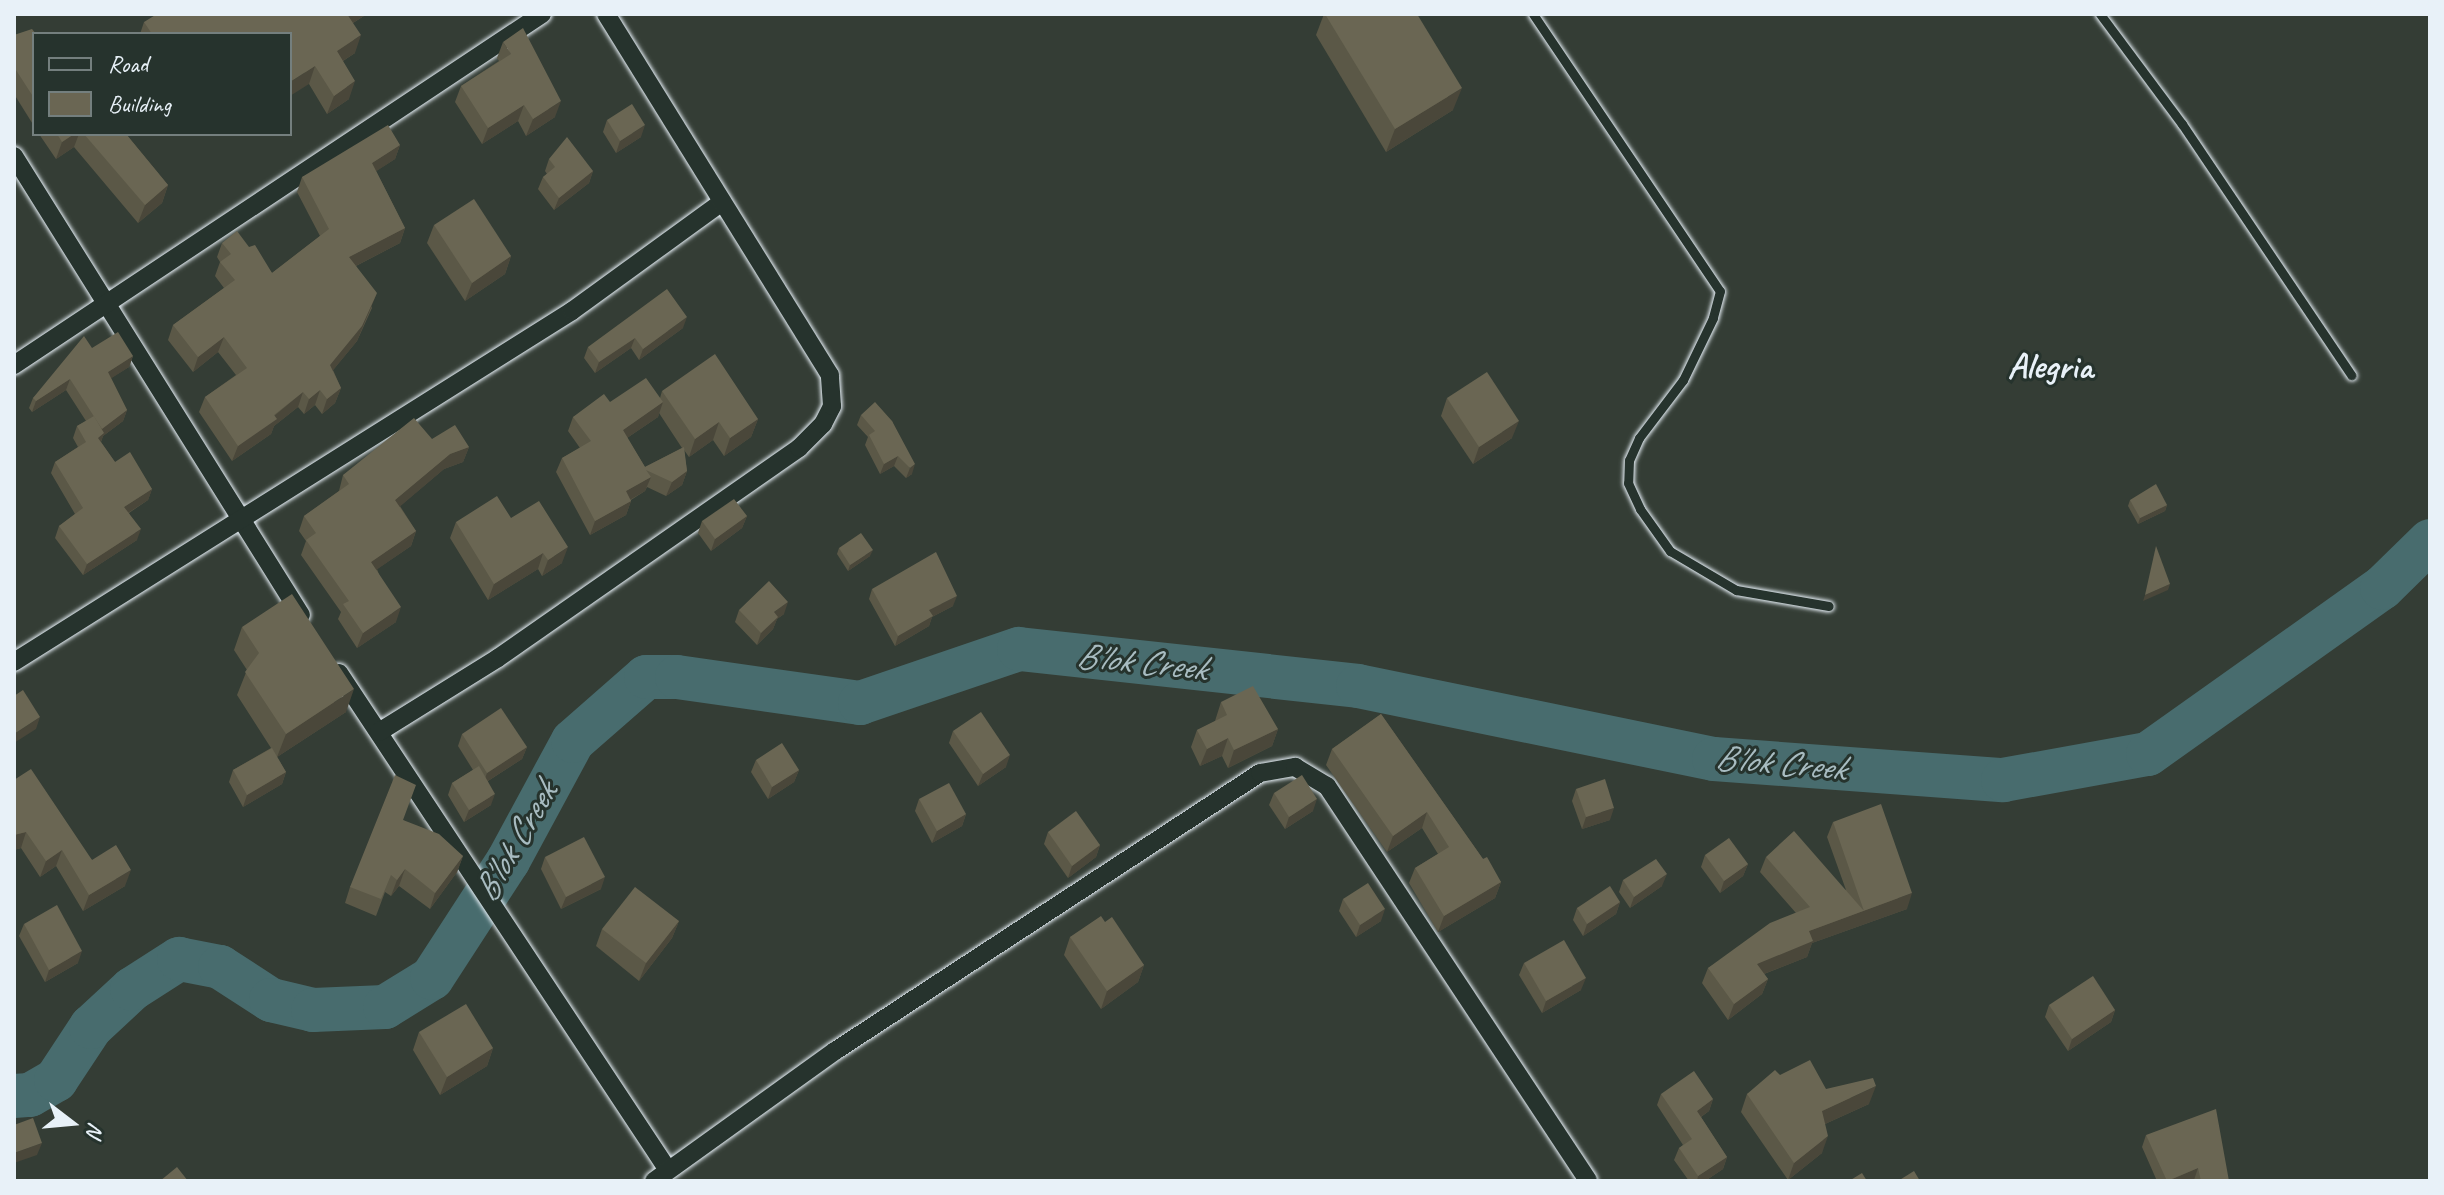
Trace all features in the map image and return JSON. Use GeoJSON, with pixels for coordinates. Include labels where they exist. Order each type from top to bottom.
{"type":"FeatureCollection","features":[{"type":"Feature","properties":{"kind":"street"},"geometry":{"type":"LineString","coordinates":[[14,365],[542,14]]}},
{"type":"Feature","properties":{"kind":"street"},"geometry":{"type":"LineString","coordinates":[[379,732],[498,658],[799,448],[823,424],[832,406],[830,375],[606,14]]}},
{"type":"Feature","properties":{"kind":"street"},"geometry":{"type":"LineString","coordinates":[[14,156],[314,636]]}},
{"type":"Feature","properties":{"kind":"street"},"geometry":{"type":"LineString","coordinates":[[14,662],[241,523],[572,311],[722,202]]}},
{"type":"Feature","properties":{"kind":"street"},"geometry":{"type":"LineString","coordinates":[[330,660],[501,918],[660,1174],[1260,773],[1295,767],[1327,786],[1588,1181]]}},
{"type":"Feature","properties":{"kind":"lane"},"geometry":{"type":"LineString","coordinates":[[1533,14],[1720,291],[1683,380],[1639,438],[1629,460],[1628,483],[1640,509],[1670,551],[1736,590],[1829,606]]}},
{"type":"Feature","properties":{"kind":"lane"},"geometry":{"type":"LineString","coordinates":[[2100,14],[2182,124],[2351,375]]}},
{"type":"Feature","properties":{"kind":"building"},"geometry":{"type":"Polygon","coordinates":[[[157,14],[347,14],[361,35],[337,51],[355,81],[334,96],[315,66],[292,81],[292,32],[151,32],[144,22],[157,14]]]}},
{"type":"Feature","properties":{"kind":"building"},"geometry":{"type":"Polygon","coordinates":[[[1325,14],[1417,14],[1462,88],[1395,129],[1325,14]]]}},
{"type":"Feature","properties":{"kind":"building"},"geometry":{"type":"Polygon","coordinates":[[[523,28],[561,101],[533,119],[524,105],[488,128],[461,86],[511,54],[503,42],[523,28]]]}},
{"type":"Feature","properties":{"kind":"building"},"geometry":{"type":"Polygon","coordinates":[[[32,29],[34,32],[32,95],[14,67],[14,35],[32,29]]]}},
{"type":"Feature","properties":{"kind":"building"},"geometry":{"type":"Polygon","coordinates":[[[632,104],[645,125],[620,141],[607,120],[632,104]]]}},
{"type":"Feature","properties":{"kind":"building"},"geometry":{"type":"Polygon","coordinates":[[[388,125],[400,145],[372,163],[405,228],[349,257],[377,293],[362,326],[330,365],[341,388],[327,399],[320,390],[309,399],[303,392],[274,415],[277,419],[238,446],[205,397],[247,368],[224,337],[198,357],[173,325],[235,280],[220,262],[231,254],[222,243],[237,231],[249,247],[255,245],[272,273],[329,229],[302,177],[388,125]]]}},
{"type":"Feature","properties":{"kind":"building"},"geometry":{"type":"Polygon","coordinates":[[[86,136],[128,136],[168,185],[145,205],[86,136]]]}},
{"type":"Feature","properties":{"kind":"building"},"geometry":{"type":"Polygon","coordinates":[[[567,137],[593,171],[559,198],[543,177],[555,167],[549,159],[567,137]]]}},
{"type":"Feature","properties":{"kind":"building"},"geometry":{"type":"Polygon","coordinates":[[[474,199],[511,256],[472,283],[434,225],[474,199]]]}},
{"type":"Feature","properties":{"kind":"building"},"geometry":{"type":"Polygon","coordinates":[[[667,289],[687,317],[643,349],[635,338],[599,362],[588,347],[667,289]]]}},
{"type":"Feature","properties":{"kind":"building"},"geometry":{"type":"Polygon","coordinates":[[[118,332],[133,356],[108,372],[127,410],[102,429],[70,379],[36,401],[33,398],[84,336],[92,348],[118,332]]]}},
{"type":"Feature","properties":{"kind":"building"},"geometry":{"type":"Polygon","coordinates":[[[715,354],[758,419],[730,438],[719,422],[695,439],[662,391],[715,354]]]}},
{"type":"Feature","properties":{"kind":"building"},"geometry":{"type":"Polygon","coordinates":[[[1487,372],[1519,421],[1479,447],[1447,398],[1487,372]]]}},
{"type":"Feature","properties":{"kind":"building"},"geometry":{"type":"Polygon","coordinates":[[[646,378],[663,402],[623,430],[645,467],[684,447],[687,471],[672,482],[646,470],[651,477],[626,491],[631,501],[595,521],[562,458],[591,441],[573,417],[604,394],[610,402],[646,378]]]}},
{"type":"Feature","properties":{"kind":"building"},"geometry":{"type":"Polygon","coordinates":[[[875,402],[892,421],[915,464],[910,468],[898,456],[884,464],[869,435],[875,431],[861,415],[875,402]]]}},
{"type":"Feature","properties":{"kind":"building"},"geometry":{"type":"Polygon","coordinates":[[[94,416],[104,433],[98,438],[115,462],[130,452],[152,489],[124,507],[141,529],[87,564],[59,526],[83,508],[55,462],[86,442],[77,426],[94,416]]]}},
{"type":"Feature","properties":{"kind":"building"},"geometry":{"type":"Polygon","coordinates":[[[414,418],[432,439],[455,425],[469,447],[450,454],[395,500],[416,531],[371,562],[401,607],[363,633],[343,604],[349,601],[306,540],[316,533],[304,516],[349,484],[343,475],[414,418]]]}},
{"type":"Feature","properties":{"kind":"building"},"geometry":{"type":"Polygon","coordinates":[[[2156,484],[2167,505],[2140,518],[2130,500],[2156,484]]]}},
{"type":"Feature","properties":{"kind":"building"},"geometry":{"type":"Polygon","coordinates":[[[497,496],[511,518],[539,501],[568,547],[548,560],[543,553],[494,584],[456,522],[497,496]]]}},
{"type":"Feature","properties":{"kind":"building"},"geometry":{"type":"Polygon","coordinates":[[[734,499],[747,516],[715,539],[702,521],[734,499]]]}},
{"type":"Feature","properties":{"kind":"building"},"geometry":{"type":"Polygon","coordinates":[[[861,533],[873,550],[850,565],[839,548],[861,533]]]}},
{"type":"Feature","properties":{"kind":"building"},"geometry":{"type":"Polygon","coordinates":[[[2156,546],[2170,584],[2145,595],[2156,546]]]}},
{"type":"Feature","properties":{"kind":"building"},"geometry":{"type":"Polygon","coordinates":[[[936,552],[957,596],[929,610],[933,616],[898,636],[872,589],[936,552]]]}},
{"type":"Feature","properties":{"kind":"building"},"geometry":{"type":"Polygon","coordinates":[[[769,581],[788,602],[774,612],[778,617],[761,633],[739,610],[769,581]]]}},
{"type":"Feature","properties":{"kind":"building"},"geometry":{"type":"Polygon","coordinates":[[[292,594],[354,689],[286,734],[245,672],[259,653],[242,627],[292,594]]]}},
{"type":"Feature","properties":{"kind":"building"},"geometry":{"type":"Polygon","coordinates":[[[1253,686],[1278,729],[1234,750],[1228,738],[1207,749],[1197,730],[1227,715],[1221,702],[1253,686]]]}},
{"type":"Feature","properties":{"kind":"building"},"geometry":{"type":"Polygon","coordinates":[[[23,690],[40,717],[14,734],[14,696],[23,690]]]}},
{"type":"Feature","properties":{"kind":"building"},"geometry":{"type":"Polygon","coordinates":[[[501,708],[527,747],[487,773],[462,734],[501,708]]]}},
{"type":"Feature","properties":{"kind":"building"},"geometry":{"type":"Polygon","coordinates":[[[981,712],[1010,755],[983,774],[953,731],[981,712]]]}},
{"type":"Feature","properties":{"kind":"building"},"geometry":{"type":"Polygon","coordinates":[[[1381,714],[1483,859],[1487,857],[1501,882],[1444,916],[1415,868],[1449,847],[1427,812],[1393,836],[1332,749],[1381,714]]]}},
{"type":"Feature","properties":{"kind":"building"},"geometry":{"type":"Polygon","coordinates":[[[782,743],[799,770],[772,787],[756,760],[782,743]]]}},
{"type":"Feature","properties":{"kind":"building"},"geometry":{"type":"Polygon","coordinates":[[[272,748],[286,772],[247,795],[233,770],[272,748]]]}},
{"type":"Feature","properties":{"kind":"building"},"geometry":{"type":"Polygon","coordinates":[[[479,766],[495,794],[469,810],[452,783],[479,766]]]}},
{"type":"Feature","properties":{"kind":"building"},"geometry":{"type":"Polygon","coordinates":[[[31,769],[92,860],[116,845],[131,870],[89,895],[62,850],[46,861],[26,832],[14,835],[14,780],[31,769]]]}},
{"type":"Feature","properties":{"kind":"building"},"geometry":{"type":"Polygon","coordinates":[[[395,775],[416,785],[403,820],[439,834],[463,856],[435,893],[405,869],[397,880],[391,875],[381,899],[350,887],[395,775]]]}},
{"type":"Feature","properties":{"kind":"building"},"geometry":{"type":"Polygon","coordinates":[[[1302,775],[1317,799],[1289,817],[1274,793],[1302,775]]]}},
{"type":"Feature","properties":{"kind":"building"},"geometry":{"type":"Polygon","coordinates":[[[1605,779],[1614,808],[1586,817],[1576,789],[1605,779]]]}},
{"type":"Feature","properties":{"kind":"building"},"geometry":{"type":"Polygon","coordinates":[[[949,783],[966,814],[937,831],[919,799],[949,783]]]}},
{"type":"Feature","properties":{"kind":"building"},"geometry":{"type":"Polygon","coordinates":[[[1881,804],[1912,893],[1864,911],[1833,822],[1881,804]]]}},
{"type":"Feature","properties":{"kind":"building"},"geometry":{"type":"Polygon","coordinates":[[[1076,811],[1100,845],[1072,866],[1048,832],[1076,811]]]}},
{"type":"Feature","properties":{"kind":"building"},"geometry":{"type":"Polygon","coordinates":[[[1794,831],[1864,911],[1809,931],[1813,941],[1757,964],[1768,979],[1734,1004],[1708,968],[1770,923],[1810,907],[1766,857],[1794,831]]]}},
{"type":"Feature","properties":{"kind":"building"},"geometry":{"type":"Polygon","coordinates":[[[584,837],[605,877],[566,897],[545,857],[584,837]]]}},
{"type":"Feature","properties":{"kind":"building"},"geometry":{"type":"Polygon","coordinates":[[[1729,838],[1748,864],[1724,881],[1705,855],[1729,838]]]}},
{"type":"Feature","properties":{"kind":"building"},"geometry":{"type":"Polygon","coordinates":[[[1656,859],[1667,874],[1634,897],[1623,880],[1656,859]]]}},
{"type":"Feature","properties":{"kind":"building"},"geometry":{"type":"Polygon","coordinates":[[[1368,883],[1385,909],[1360,925],[1343,899],[1368,883]]]}},
{"type":"Feature","properties":{"kind":"building"},"geometry":{"type":"Polygon","coordinates":[[[1610,886],[1620,902],[1587,924],[1577,908],[1610,886]]]}},
{"type":"Feature","properties":{"kind":"building"},"geometry":{"type":"Polygon","coordinates":[[[635,887],[679,921],[646,963],[602,929],[635,887]]]}},
{"type":"Feature","properties":{"kind":"building"},"geometry":{"type":"Polygon","coordinates":[[[57,905],[82,951],[49,970],[24,924],[57,905]]]}},
{"type":"Feature","properties":{"kind":"building"},"geometry":{"type":"Polygon","coordinates":[[[1101,916],[1105,922],[1112,917],[1144,965],[1107,991],[1070,937],[1101,916]]]}},
{"type":"Feature","properties":{"kind":"building"},"geometry":{"type":"Polygon","coordinates":[[[1564,940],[1586,978],[1546,1001],[1524,963],[1564,940]]]}},
{"type":"Feature","properties":{"kind":"building"},"geometry":{"type":"Polygon","coordinates":[[[2093,976],[2115,1010],[2072,1039],[2049,1005],[2093,976]]]}},
{"type":"Feature","properties":{"kind":"building"},"geometry":{"type":"Polygon","coordinates":[[[466,1004],[493,1048],[447,1077],[419,1032],[466,1004]]]}},
{"type":"Feature","properties":{"kind":"building"},"geometry":{"type":"Polygon","coordinates":[[[1810,1060],[1826,1089],[1873,1078],[1876,1086],[1822,1111],[1828,1136],[1794,1163],[1747,1094],[1775,1070],[1780,1075],[1810,1060]]]}},
{"type":"Feature","properties":{"kind":"building"},"geometry":{"type":"Polygon","coordinates":[[[1694,1071],[1713,1099],[1697,1111],[1727,1157],[1698,1176],[1679,1148],[1692,1139],[1661,1094],[1694,1071]]]}},
{"type":"Feature","properties":{"kind":"building"},"geometry":{"type":"Polygon","coordinates":[[[2216,1109],[2229,1181],[2201,1181],[2198,1168],[2167,1181],[2146,1135],[2216,1109]]]}},
{"type":"Feature","properties":{"kind":"building"},"geometry":{"type":"Polygon","coordinates":[[[33,1118],[42,1143],[14,1153],[14,1125],[33,1118]]]}},
{"type":"Feature","properties":{"kind":"building"},"geometry":{"type":"Polygon","coordinates":[[[177,1167],[188,1181],[160,1181],[177,1167]]]}},
{"type":"Feature","properties":{"kind":"building"},"geometry":{"type":"Polygon","coordinates":[[[1914,1171],[1920,1181],[1898,1181],[1914,1171]]]}},
{"type":"Feature","properties":{"kind":"building"},"geometry":{"type":"Polygon","coordinates":[[[1862,1173],[1867,1181],[1849,1181],[1862,1173]]]}},
{"type":"Feature","properties":{"kind":"waterway","name":"B'lok Creek"},"geometry":{"type":"LineString","coordinates":[[14,1096],[30,1095],[56,1080],[91,1027],[132,989],[179,959],[220,967],[271,1000],[313,1010],[385,1007],[432,978],[508,861],[573,741],[646,677],[677,677],[860,703],[1019,649],[1358,686],[1714,759],[2003,780],[2148,754],[2382,588],[2430,541]]}},
{"type":"Feature","properties":{"kind":"district","name":"Alegria"},"geometry":{"type":"Point","coordinates":[2050,367]}}]}
